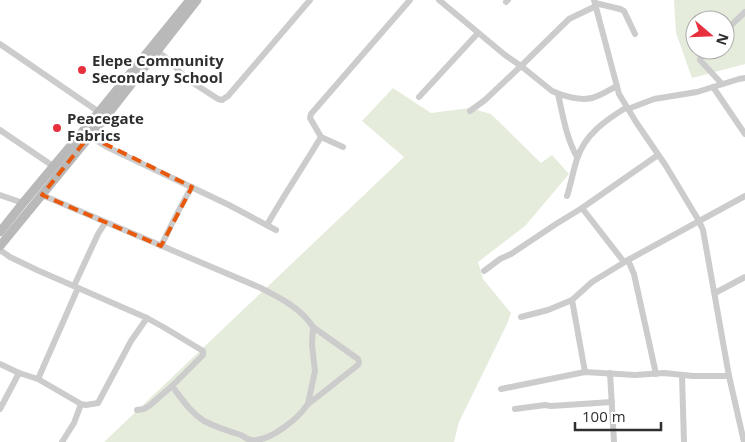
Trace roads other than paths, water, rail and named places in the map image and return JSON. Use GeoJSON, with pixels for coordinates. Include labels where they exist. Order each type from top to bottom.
{"type":"FeatureCollection","features":[{"type":"Feature","properties":{"kind":"main road"},"geometry":{"type":"LineString","coordinates":[[0,232],[190,0]]}},
{"type":"Feature","properties":{"kind":"main road"},"geometry":{"type":"LineString","coordinates":[[0,246],[197,0]]}},
{"type":"Feature","properties":{"kind":"street"},"geometry":{"type":"LineString","coordinates":[[156,51],[173,64],[187,79],[222,100],[228,96],[310,0]]}},
{"type":"Feature","properties":{"kind":"street"},"geometry":{"type":"LineString","coordinates":[[343,147],[321,137],[310,118],[311,114],[410,0]]}},
{"type":"Feature","properties":{"kind":"street"},"geometry":{"type":"LineString","coordinates":[[439,0],[505,55],[558,94],[590,99],[617,86]]}},
{"type":"Feature","properties":{"kind":"street"},"geometry":{"type":"LineString","coordinates":[[470,111],[486,100],[569,19],[595,3],[620,9],[624,12],[635,34]]}},
{"type":"Feature","properties":{"kind":"street"},"geometry":{"type":"LineString","coordinates":[[595,3],[619,94],[703,230],[729,376],[744,442]]}},
{"type":"Feature","properties":{"kind":"street"},"geometry":{"type":"LineString","coordinates":[[735,22],[745,12]]}},
{"type":"Feature","properties":{"kind":"street"},"geometry":{"type":"LineString","coordinates":[[419,97],[478,33]]}},
{"type":"Feature","properties":{"kind":"street"},"geometry":{"type":"LineString","coordinates":[[0,44],[99,112]]}},
{"type":"Feature","properties":{"kind":"street"},"geometry":{"type":"LineString","coordinates":[[700,60],[722,84]]}},
{"type":"Feature","properties":{"kind":"street"},"geometry":{"type":"LineString","coordinates":[[567,196],[580,149],[590,134],[608,119],[628,108],[654,99],[697,92],[745,78]]}},
{"type":"Feature","properties":{"kind":"street"},"geometry":{"type":"LineString","coordinates":[[714,87],[745,134]]}},
{"type":"Feature","properties":{"kind":"street"},"geometry":{"type":"LineString","coordinates":[[558,94],[567,136],[577,158]]}},
{"type":"Feature","properties":{"kind":"street"},"geometry":{"type":"LineString","coordinates":[[0,130],[53,166]]}},
{"type":"Feature","properties":{"kind":"street"},"geometry":{"type":"LineString","coordinates":[[89,136],[107,147],[230,205],[276,230]]}},
{"type":"Feature","properties":{"kind":"street"},"geometry":{"type":"LineString","coordinates":[[267,225],[283,196],[321,137]]}},
{"type":"Feature","properties":{"kind":"street"},"geometry":{"type":"LineString","coordinates":[[484,271],[582,208],[658,155]]}},
{"type":"Feature","properties":{"kind":"street"},"geometry":{"type":"LineString","coordinates":[[161,246],[181,204],[192,188]]}},
{"type":"Feature","properties":{"kind":"street"},"geometry":{"type":"LineString","coordinates":[[0,195],[23,203]]}},
{"type":"Feature","properties":{"kind":"street"},"geometry":{"type":"LineString","coordinates":[[42,195],[261,288],[284,300],[310,322],[313,327],[358,359],[359,362],[358,365],[307,405],[294,419],[273,434],[251,440],[209,424],[198,417],[188,408],[172,386]]}},
{"type":"Feature","properties":{"kind":"street"},"geometry":{"type":"LineString","coordinates":[[521,317],[548,310],[572,300],[592,282],[626,261],[745,196]]}},
{"type":"Feature","properties":{"kind":"street"},"geometry":{"type":"LineString","coordinates":[[582,208],[626,261],[634,274],[656,374]]}},
{"type":"Feature","properties":{"kind":"street"},"geometry":{"type":"LineString","coordinates":[[38,379],[98,234],[105,223]]}},
{"type":"Feature","properties":{"kind":"street"},"geometry":{"type":"LineString","coordinates":[[0,250],[76,287],[147,318],[203,351],[202,355],[172,386],[144,409],[137,410]]}},
{"type":"Feature","properties":{"kind":"street"},"geometry":{"type":"LineString","coordinates":[[715,292],[745,277]]}},
{"type":"Feature","properties":{"kind":"street"},"geometry":{"type":"LineString","coordinates":[[572,300],[585,372]]}},
{"type":"Feature","properties":{"kind":"street"},"geometry":{"type":"LineString","coordinates":[[0,364],[38,379],[81,404],[98,403],[128,347],[147,318]]}},
{"type":"Feature","properties":{"kind":"street"},"geometry":{"type":"LineString","coordinates":[[307,405],[315,371],[312,345],[313,327]]}},
{"type":"Feature","properties":{"kind":"street"},"geometry":{"type":"LineString","coordinates":[[501,389],[585,372],[635,375],[729,376]]}},
{"type":"Feature","properties":{"kind":"street"},"geometry":{"type":"LineString","coordinates":[[0,409],[19,373]]}},
{"type":"Feature","properties":{"kind":"street"},"geometry":{"type":"LineString","coordinates":[[610,373],[614,442]]}},
{"type":"Feature","properties":{"kind":"street"},"geometry":{"type":"LineString","coordinates":[[682,375],[684,442]]}},
{"type":"Feature","properties":{"kind":"street"},"geometry":{"type":"LineString","coordinates":[[515,409],[545,405],[612,402]]}},
{"type":"Feature","properties":{"kind":"street"},"geometry":{"type":"LineString","coordinates":[[62,442],[74,423],[81,404]]}},
{"type":"Feature","properties":{"kind":"place","name":"Elepe Community Secondary School"},"geometry":{"type":"Point","coordinates":[82,70]}},
{"type":"Feature","properties":{"kind":"place","name":"Peacegate Fabrics"},"geometry":{"type":"Point","coordinates":[57,128]}}]}
